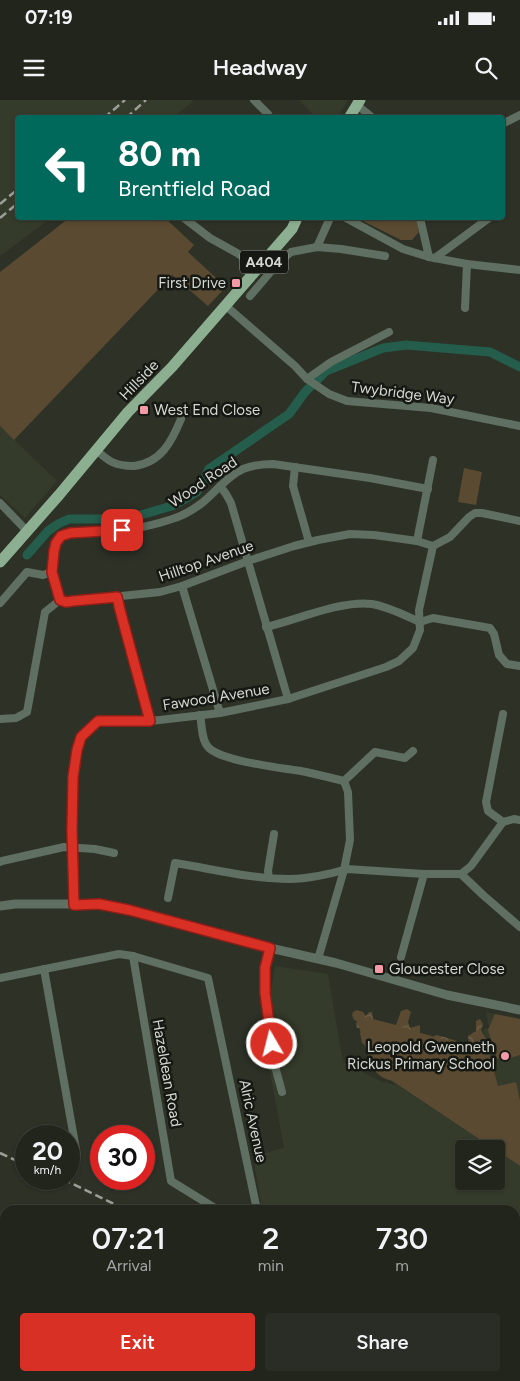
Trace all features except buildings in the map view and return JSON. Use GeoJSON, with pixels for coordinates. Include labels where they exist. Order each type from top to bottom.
{"type":"FeatureCollection","features":[{"type":"Feature","properties":{"kind":"main road"},"geometry":{"type":"LineString","coordinates":[[351,115],[358,102]]}},
{"type":"Feature","properties":{"kind":"main road","name":"Hillside"},"geometry":{"type":"LineString","coordinates":[[0,562],[128,412],[172,367],[259,268],[292,229],[296,220]]}},
{"type":"Feature","properties":{"kind":"street"},"geometry":{"type":"LineString","coordinates":[[254,100],[267,115]]}},
{"type":"Feature","properties":{"kind":"street"},"geometry":{"type":"LineString","coordinates":[[358,102],[371,115]]}},
{"type":"Feature","properties":{"kind":"street"},"geometry":{"type":"LineString","coordinates":[[505,122],[520,115]]}},
{"type":"Feature","properties":{"kind":"street"},"geometry":{"type":"LineString","coordinates":[[187,220],[210,238],[259,268]]}},
{"type":"Feature","properties":{"kind":"street"},"geometry":{"type":"LineString","coordinates":[[317,247],[329,220]]}},
{"type":"Feature","properties":{"kind":"street"},"geometry":{"type":"LineString","coordinates":[[350,220],[403,249],[467,264],[520,270]]}},
{"type":"Feature","properties":{"kind":"street"},"geometry":{"type":"LineString","coordinates":[[421,220],[432,257]]}},
{"type":"Feature","properties":{"kind":"street"},"geometry":{"type":"LineString","coordinates":[[432,257],[485,220]]}},
{"type":"Feature","properties":{"kind":"street"},"geometry":{"type":"LineString","coordinates":[[250,296],[291,252],[317,247],[385,256]]}},
{"type":"Feature","properties":{"kind":"street"},"geometry":{"type":"LineString","coordinates":[[465,308],[467,264]]}},
{"type":"Feature","properties":{"kind":"street","name":"Twybridge Way"},"geometry":{"type":"LineString","coordinates":[[226,306],[308,380],[329,394],[348,401],[431,408],[520,426]]}},
{"type":"Feature","properties":{"kind":"street"},"geometry":{"type":"LineString","coordinates":[[308,380],[331,362],[389,332]]}},
{"type":"Feature","properties":{"kind":"street"},"geometry":{"type":"LineString","coordinates":[[96,450],[118,465],[142,465],[158,457],[168,446],[181,418]]}},
{"type":"Feature","properties":{"kind":"street"},"geometry":{"type":"LineString","coordinates":[[417,541],[433,460]]}},
{"type":"Feature","properties":{"kind":"street","name":"Wood Road"},"geometry":{"type":"LineString","coordinates":[[60,600],[52,572],[56,543],[61,536],[70,533],[122,530],[171,520],[202,503],[228,478],[244,468],[259,464],[274,464],[370,478],[428,490]]}},
{"type":"Feature","properties":{"kind":"street"},"geometry":{"type":"LineString","coordinates":[[295,467],[293,486],[309,542]]}},
{"type":"Feature","properties":{"kind":"street"},"geometry":{"type":"LineString","coordinates":[[220,486],[231,503],[288,699]]}},
{"type":"Feature","properties":{"kind":"street"},"geometry":{"type":"LineString","coordinates":[[0,503],[27,531]]}},
{"type":"Feature","properties":{"kind":"street"},"geometry":{"type":"LineString","coordinates":[[433,546],[450,536],[475,513],[520,521]]}},
{"type":"Feature","properties":{"kind":"street","name":"Hilltop Avenue"},"geometry":{"type":"LineString","coordinates":[[60,600],[66,602],[160,592],[309,542],[350,534],[417,541],[433,546]]}},
{"type":"Feature","properties":{"kind":"street","name":"Fawood Avenue"},"geometry":{"type":"LineString","coordinates":[[74,905],[73,777],[81,737],[98,721],[150,721],[220,712],[288,699],[399,661],[413,648],[420,630],[419,610],[433,546]]}},
{"type":"Feature","properties":{"kind":"street"},"geometry":{"type":"LineString","coordinates":[[0,603],[27,572],[43,575],[52,572]]}},
{"type":"Feature","properties":{"kind":"street"},"geometry":{"type":"LineString","coordinates":[[182,586],[220,712]]}},
{"type":"Feature","properties":{"kind":"street"},"geometry":{"type":"LineString","coordinates":[[117,597],[150,721]]}},
{"type":"Feature","properties":{"kind":"street"},"geometry":{"type":"LineString","coordinates":[[0,719],[16,718],[27,712],[46,612],[60,600]]}},
{"type":"Feature","properties":{"kind":"street"},"geometry":{"type":"LineString","coordinates":[[266,627],[344,606],[372,604],[387,608],[420,622],[433,618],[490,628],[494,634],[499,655],[507,664],[520,666]]}},
{"type":"Feature","properties":{"kind":"street"},"geometry":{"type":"LineString","coordinates":[[503,714],[486,802],[488,811],[503,822]]}},
{"type":"Feature","properties":{"kind":"street"},"geometry":{"type":"LineString","coordinates":[[200,715],[203,736],[207,747],[214,752],[238,760],[344,781]]}},
{"type":"Feature","properties":{"kind":"street"},"geometry":{"type":"LineString","coordinates":[[344,781],[375,752],[405,758],[413,751]]}},
{"type":"Feature","properties":{"kind":"street"},"geometry":{"type":"LineString","coordinates":[[318,959],[344,870],[350,840],[348,792],[344,781]]}},
{"type":"Feature","properties":{"kind":"street"},"geometry":{"type":"LineString","coordinates":[[168,898],[175,863],[269,878],[292,879],[347,869],[424,874],[461,874],[470,866],[503,822],[514,819],[520,820]]}},
{"type":"Feature","properties":{"kind":"street"},"geometry":{"type":"LineString","coordinates":[[269,878],[268,871],[274,834]]}},
{"type":"Feature","properties":{"kind":"street"},"geometry":{"type":"LineString","coordinates":[[0,862],[64,847],[95,849],[114,853]]}},
{"type":"Feature","properties":{"kind":"street"},"geometry":{"type":"LineString","coordinates":[[401,957],[424,874]]}},
{"type":"Feature","properties":{"kind":"street"},"geometry":{"type":"LineString","coordinates":[[461,874],[520,927]]}},
{"type":"Feature","properties":{"kind":"street"},"geometry":{"type":"LineString","coordinates":[[0,906],[15,904],[99,904],[318,959],[447,995],[520,1010]]}},
{"type":"Feature","properties":{"kind":"street"},"geometry":{"type":"LineString","coordinates":[[270,948],[265,968],[265,993],[276,1070],[282,1092]]}},
{"type":"Feature","properties":{"kind":"street"},"geometry":{"type":"LineString","coordinates":[[0,978],[119,954],[133,956]]}},
{"type":"Feature","properties":{"kind":"street","name":"Alric Avenue"},"geometry":{"type":"LineString","coordinates":[[133,956],[208,978],[256,1205]]}},
{"type":"Feature","properties":{"kind":"street","name":"Hazeldean Road"},"geometry":{"type":"LineString","coordinates":[[133,956],[171,1181],[210,1205]]}},
{"type":"Feature","properties":{"kind":"street"},"geometry":{"type":"LineString","coordinates":[[44,969],[72,1125]]}},
{"type":"Feature","properties":{"kind":"shaded area"},"geometry":{"type":"Polygon","coordinates":[[[0,100],[194,100],[176,115],[15,115],[15,220],[48,220],[0,256],[0,100]]]}},
{"type":"Feature","properties":{"kind":"shaded area"},"geometry":{"type":"Polygon","coordinates":[[[299,100],[348,100],[339,115],[313,115],[299,100]]]}},
{"type":"Feature","properties":{"kind":"shaded area"},"geometry":{"type":"Polygon","coordinates":[[[0,426],[57,481],[25,518],[0,495],[0,426]]]}},
{"type":"Feature","properties":{"kind":"shaded area"},"geometry":{"type":"Polygon","coordinates":[[[275,966],[328,974],[343,1062],[380,1081],[397,1085],[480,1140],[455,1140],[455,1190],[505,1190],[505,1156],[520,1166],[520,1205],[261,1205],[253,1156],[284,1148],[263,1035],[275,966]]]}},
{"type":"Feature","properties":{"kind":"shaded area","name":"Leopold Gwenneth Rickus Primary School"},"geometry":{"type":"Polygon","coordinates":[[[486,1012],[520,1019],[520,1102],[503,1106],[483,1030],[489,1028],[486,1012]]]}},
{"type":"Feature","properties":{"kind":"green space"},"geometry":{"type":"Polygon","coordinates":[[[66,220],[167,220],[194,245],[188,252],[226,287],[208,306],[172,275],[14,440],[0,426],[0,272],[66,220]]]}},
{"type":"Feature","properties":{"kind":"green space"},"geometry":{"type":"Polygon","coordinates":[[[361,220],[416,220],[419,232],[412,240],[401,240],[361,220]]]}},
{"type":"Feature","properties":{"kind":"green space"},"geometry":{"type":"Polygon","coordinates":[[[464,468],[482,472],[476,505],[458,502],[464,468]]]}},
{"type":"Feature","properties":{"kind":"green space"},"geometry":{"type":"Polygon","coordinates":[[[407,1009],[411,1012],[408,1022],[410,1028],[420,1025],[420,1034],[428,1035],[432,1038],[436,1035],[465,1043],[469,1043],[468,1036],[476,1031],[476,1021],[480,1019],[483,1024],[481,1030],[486,1039],[485,1046],[488,1048],[487,1054],[365,1045],[362,1043],[360,1033],[362,1031],[360,1028],[357,1028],[357,1021],[354,1020],[352,1015],[353,1012],[357,1010],[363,1012],[366,1016],[369,1012],[372,1012],[373,1019],[396,1025],[401,1011],[407,1009]]]}},
{"type":"Feature","properties":{"kind":"green space"},"geometry":{"type":"Polygon","coordinates":[[[495,1014],[520,1019],[520,1055],[506,1059],[505,1057],[497,1059],[488,1030],[495,1014]]]}},
{"type":"Feature","properties":{"kind":"green space"},"geometry":{"type":"Polygon","coordinates":[[[356,1015],[489,1052],[498,1086],[516,1082],[520,1101],[520,1166],[505,1156],[505,1140],[480,1140],[392,1081],[378,1074],[368,1056],[356,1015]]]}},
{"type":"Feature","properties":{"kind":"waterway"},"geometry":{"type":"LineString","coordinates":[[27,555],[48,531],[69,519],[101,519],[141,515],[175,505],[197,492],[209,469],[289,414],[305,392],[326,371],[383,348],[406,345],[490,352],[520,367]]}},
{"type":"Feature","properties":{"kind":"railway"},"geometry":{"type":"LineString","coordinates":[[108,115],[125,100]]}},
{"type":"Feature","properties":{"kind":"railway"},"geometry":{"type":"LineString","coordinates":[[129,115],[146,100]]}},
{"type":"Feature","properties":{"kind":"railway"},"geometry":{"type":"LineString","coordinates":[[0,204],[15,192]]}},
{"type":"Feature","properties":{"kind":"railway"},"geometry":{"type":"LineString","coordinates":[[0,218],[15,206]]}},
{"type":"Feature","properties":{"kind":"railway"},"geometry":{"type":"LineString","coordinates":[[0,1153],[15,1160]]}},
{"type":"Feature","properties":{"kind":"railway"},"geometry":{"type":"LineString","coordinates":[[80,1187],[116,1205]]}},
{"type":"Feature","properties":{"kind":"place","name":"First Drive"},"geometry":{"type":"Point","coordinates":[236,283]}},
{"type":"Feature","properties":{"kind":"place","name":"West End Close"},"geometry":{"type":"Point","coordinates":[144,410]}},
{"type":"Feature","properties":{"kind":"place","name":"Gloucester Close"},"geometry":{"type":"Point","coordinates":[379,969]}},
{"type":"Feature","properties":{"kind":"place","name":"Leopold Gwenneth Rickus Primary School"},"geometry":{"type":"Point","coordinates":[505,1056]}},
{"type":"Feature","properties":{"kind":"route"},"geometry":{"type":"LineString","coordinates":[[122,530],[70,533],[61,536],[56,543],[52,559],[52,572],[60,600],[66,602],[117,597],[150,721],[98,721],[81,737],[73,777],[74,905],[99,904],[129,910],[270,948],[265,968],[265,993],[272,1044]]}}]}
